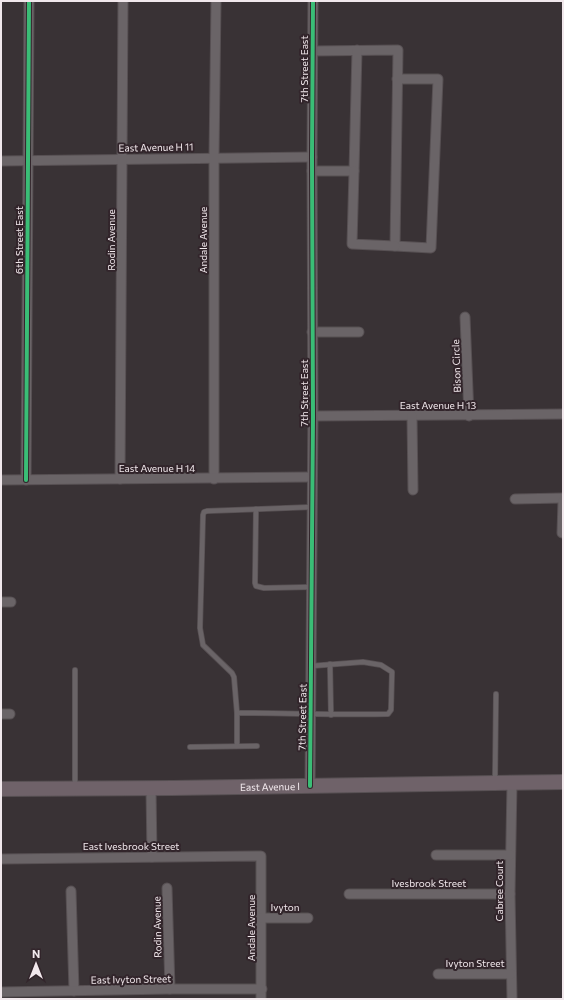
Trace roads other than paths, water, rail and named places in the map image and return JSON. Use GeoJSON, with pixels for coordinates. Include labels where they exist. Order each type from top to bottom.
{"type":"FeatureCollection","features":[{"type":"Feature","properties":{"kind":"main road","name":"East Avenue I"},"geometry":{"type":"LineString","coordinates":[[1,789],[563,782]]}},
{"type":"Feature","properties":{"kind":"street","name":"6th Street East"},"geometry":{"type":"LineString","coordinates":[[26,480],[29,1]]}},
{"type":"Feature","properties":{"kind":"street","name":"Rodin Avenue"},"geometry":{"type":"LineString","coordinates":[[120,479],[123,1]]}},
{"type":"Feature","properties":{"kind":"street","name":"Andale Avenue"},"geometry":{"type":"LineString","coordinates":[[214,479],[214,158],[216,1]]}},
{"type":"Feature","properties":{"kind":"street","name":"7th Street East"},"geometry":{"type":"LineString","coordinates":[[310,786],[313,416],[313,1]]}},
{"type":"Feature","properties":{"kind":"street"},"geometry":{"type":"LineString","coordinates":[[357,50],[352,244],[431,248],[438,79],[397,79]]}},
{"type":"Feature","properties":{"kind":"street"},"geometry":{"type":"LineString","coordinates":[[312,51],[398,50],[395,246]]}},
{"type":"Feature","properties":{"kind":"street","name":"East Avenue H 11"},"geometry":{"type":"LineString","coordinates":[[1,161],[122,158],[312,157]]}},
{"type":"Feature","properties":{"kind":"street"},"geometry":{"type":"LineString","coordinates":[[312,171],[354,171]]}},
{"type":"Feature","properties":{"kind":"street","name":"Bison Circle"},"geometry":{"type":"LineString","coordinates":[[466,317],[469,416]]}},
{"type":"Feature","properties":{"kind":"street"},"geometry":{"type":"LineString","coordinates":[[312,332],[359,332]]}},
{"type":"Feature","properties":{"kind":"street","name":"East Avenue H 13"},"geometry":{"type":"LineString","coordinates":[[313,416],[469,416],[563,414]]}},
{"type":"Feature","properties":{"kind":"street"},"geometry":{"type":"LineString","coordinates":[[412,416],[413,490]]}},
{"type":"Feature","properties":{"kind":"street","name":"East Avenue H 14"},"geometry":{"type":"LineString","coordinates":[[1,480],[312,477]]}},
{"type":"Feature","properties":{"kind":"street"},"geometry":{"type":"LineString","coordinates":[[515,499],[563,499],[562,533]]}},
{"type":"Feature","properties":{"kind":"street"},"geometry":{"type":"LineString","coordinates":[[1,602],[11,602]]}},
{"type":"Feature","properties":{"kind":"street","name":"Cabree Court"},"geometry":{"type":"LineString","coordinates":[[512,783],[510,855],[512,999]]}},
{"type":"Feature","properties":{"kind":"street"},"geometry":{"type":"LineString","coordinates":[[150,788],[152,857]]}},
{"type":"Feature","properties":{"kind":"street"},"geometry":{"type":"LineString","coordinates":[[436,855],[510,855]]}},
{"type":"Feature","properties":{"kind":"street","name":"Andale Avenue"},"geometry":{"type":"LineString","coordinates":[[261,856],[261,999]]}},
{"type":"Feature","properties":{"kind":"street","name":"East Ivesbrook Street"},"geometry":{"type":"LineString","coordinates":[[1,859],[261,856]]}},
{"type":"Feature","properties":{"kind":"street","name":"Rodin Avenue"},"geometry":{"type":"LineString","coordinates":[[167,888],[170,989]]}},
{"type":"Feature","properties":{"kind":"street"},"geometry":{"type":"LineString","coordinates":[[71,891],[74,991]]}},
{"type":"Feature","properties":{"kind":"street","name":"Ivesbrook Street"},"geometry":{"type":"LineString","coordinates":[[349,894],[510,894]]}},
{"type":"Feature","properties":{"kind":"street","name":"Ivyton"},"geometry":{"type":"LineString","coordinates":[[262,918],[308,918]]}},
{"type":"Feature","properties":{"kind":"street","name":"Ivyton Street"},"geometry":{"type":"LineString","coordinates":[[438,974],[512,974]]}},
{"type":"Feature","properties":{"kind":"street","name":"East Ivyton Street"},"geometry":{"type":"LineString","coordinates":[[1,992],[262,989]]}},
{"type":"Feature","properties":{"kind":"lane"},"geometry":{"type":"LineString","coordinates":[[237,746],[237,713],[234,677],[232,673],[203,645],[201,638],[203,515],[204,512],[207,511],[312,506]]}},
{"type":"Feature","properties":{"kind":"lane"},"geometry":{"type":"LineString","coordinates":[[256,509],[256,586],[264,588],[311,587]]}},
{"type":"Feature","properties":{"kind":"lane"},"geometry":{"type":"LineString","coordinates":[[237,713],[310,713],[345,715],[388,714],[391,710],[392,672],[381,665],[363,662],[311,666]]}},
{"type":"Feature","properties":{"kind":"lane"},"geometry":{"type":"LineString","coordinates":[[330,664],[331,715]]}},
{"type":"Feature","properties":{"kind":"lane"},"geometry":{"type":"LineString","coordinates":[[75,670],[75,789]]}},
{"type":"Feature","properties":{"kind":"lane"},"geometry":{"type":"LineString","coordinates":[[495,783],[496,694]]}},
{"type":"Feature","properties":{"kind":"lane"},"geometry":{"type":"LineString","coordinates":[[190,747],[257,746]]}}]}
